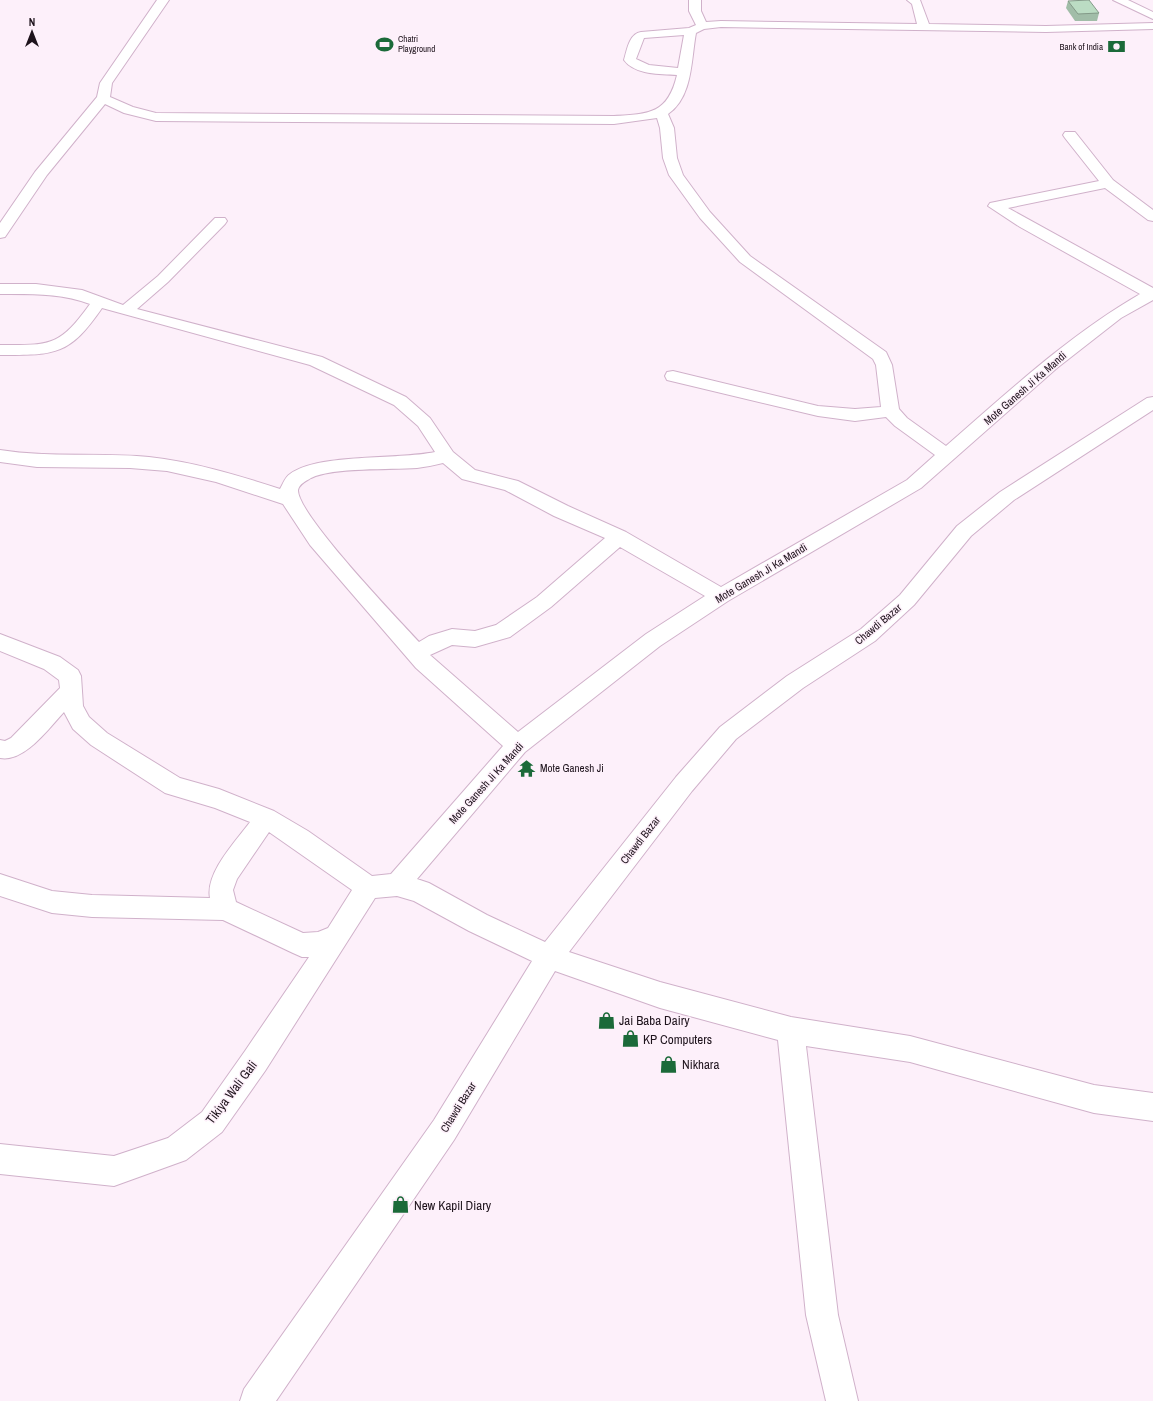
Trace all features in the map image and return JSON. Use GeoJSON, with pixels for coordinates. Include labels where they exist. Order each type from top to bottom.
{"type":"FeatureCollection","features":[{"type":"Feature","properties":{"kind":"street"},"geometry":{"type":"LineString","coordinates":[[0,234],[42,172],[103,98],[106,83],[163,0]]}},
{"type":"Feature","properties":{"kind":"street"},"geometry":{"type":"LineString","coordinates":[[103,98],[117,107],[131,112],[156,117],[614,120],[640,118],[661,113],[672,104],[685,72],[686,50],[697,29],[695,0]]}},
{"type":"Feature","properties":{"kind":"street"},"geometry":{"type":"LineString","coordinates":[[913,0],[916,3],[924,27]]}},
{"type":"Feature","properties":{"kind":"street"},"geometry":{"type":"LineString","coordinates":[[1119,0],[1153,16]]}},
{"type":"Feature","properties":{"kind":"street"},"geometry":{"type":"LineString","coordinates":[[685,72],[644,67],[634,64],[630,60],[637,39],[640,35],[697,29],[721,24],[1046,29],[1153,26]]}},
{"type":"Feature","properties":{"kind":"street"},"geometry":{"type":"LineString","coordinates":[[661,113],[667,128],[670,158],[676,175],[705,215],[745,259],[880,356],[884,365],[890,411],[901,422],[947,455]]}},
{"type":"Feature","properties":{"kind":"street"},"geometry":{"type":"LineString","coordinates":[[1070,135],[1108,183],[1153,217]]}},
{"type":"Feature","properties":{"kind":"street"},"geometry":{"type":"LineString","coordinates":[[1108,183],[995,206],[1152,293]]}},
{"type":"Feature","properties":{"kind":"street"},"geometry":{"type":"LineString","coordinates":[[126,310],[163,279],[220,221]]}},
{"type":"Feature","properties":{"kind":"street"},"geometry":{"type":"LineString","coordinates":[[0,289],[36,289],[82,295],[126,310],[316,361],[400,401],[424,422],[447,456],[469,474],[511,486],[561,511],[619,537],[721,596]]}},
{"type":"Feature","properties":{"kind":"street","name":"Mote Ganesh Ji Ka Mandi"},"geometry":{"type":"LineString","coordinates":[[396,885],[517,746],[653,640],[721,596],[914,484],[1051,364],[1115,315],[1152,293]]}},
{"type":"Feature","properties":{"kind":"street"},"geometry":{"type":"LineString","coordinates":[[0,350],[48,349],[60,344],[83,325],[99,302]]}},
{"type":"Feature","properties":{"kind":"street"},"geometry":{"type":"LineString","coordinates":[[673,376],[818,411],[855,415],[890,411]]}},
{"type":"Feature","properties":{"kind":"street","name":"Chawdi Bazar"},"geometry":{"type":"LineString","coordinates":[[256,1401],[444,1130],[549,957],[684,784],[728,733],[795,682],[868,635],[906,600],[964,531],[1007,496],[1153,402]]}},
{"type":"Feature","properties":{"kind":"street"},"geometry":{"type":"LineString","coordinates":[[0,456],[42,461],[82,460],[149,463],[213,474],[290,498]]}},
{"type":"Feature","properties":{"kind":"street"},"geometry":{"type":"LineString","coordinates":[[447,456],[418,462],[338,466],[307,472],[295,479],[289,489],[290,498],[317,540],[416,653],[517,746]]}},
{"type":"Feature","properties":{"kind":"street"},"geometry":{"type":"LineString","coordinates":[[416,653],[436,642],[452,637],[475,639],[503,631],[544,602],[619,537]]}},
{"type":"Feature","properties":{"kind":"street"},"geometry":{"type":"LineString","coordinates":[[0,642],[52,664],[70,676],[72,706],[81,723],[100,739],[173,786],[219,799],[266,818],[299,838],[368,887],[396,885],[420,891],[478,923],[549,957],[660,995],[791,1030],[910,1049],[1094,1099],[1153,1108]]}},
{"type":"Feature","properties":{"kind":"street"},"geometry":{"type":"LineString","coordinates":[[0,749],[5,750],[19,745],[71,691]]}},
{"type":"Feature","properties":{"kind":"street"},"geometry":{"type":"LineString","coordinates":[[225,909],[221,890],[226,874],[266,818]]}},
{"type":"Feature","properties":{"kind":"street"},"geometry":{"type":"LineString","coordinates":[[0,885],[60,902],[124,907],[225,909],[302,945],[319,944],[337,936]]}},
{"type":"Feature","properties":{"kind":"street","name":"Tikiya Wali Gali"},"geometry":{"type":"LineString","coordinates":[[0,1159],[114,1171],[176,1150],[212,1122],[255,1061],[368,887]]}},
{"type":"Feature","properties":{"kind":"street"},"geometry":{"type":"LineString","coordinates":[[791,1030],[822,1315],[842,1401]]}},
{"type":"Feature","properties":{"kind":"building"},"geometry":{"type":"Polygon","coordinates":[[[1089,0],[1099,13],[1078,14],[1068,1],[1089,0]]]}},
{"type":"Feature","properties":{"kind":"place","name":"Chatri Playground"},"geometry":{"type":"Point","coordinates":[385,44]}},
{"type":"Feature","properties":{"kind":"place","name":"Bank of India"},"geometry":{"type":"Point","coordinates":[1116,47]}},
{"type":"Feature","properties":{"kind":"place","name":"Mote Ganesh Ji"},"geometry":{"type":"Point","coordinates":[527,768]}},
{"type":"Feature","properties":{"kind":"place","name":"Jai Baba Dairy"},"geometry":{"type":"Point","coordinates":[606,1020]}},
{"type":"Feature","properties":{"kind":"place","name":"KP Computers"},"geometry":{"type":"Point","coordinates":[630,1039]}},
{"type":"Feature","properties":{"kind":"place","name":"Nikhara"},"geometry":{"type":"Point","coordinates":[669,1064]}},
{"type":"Feature","properties":{"kind":"place","name":"New Kapil Diary"},"geometry":{"type":"Point","coordinates":[401,1205]}}]}
